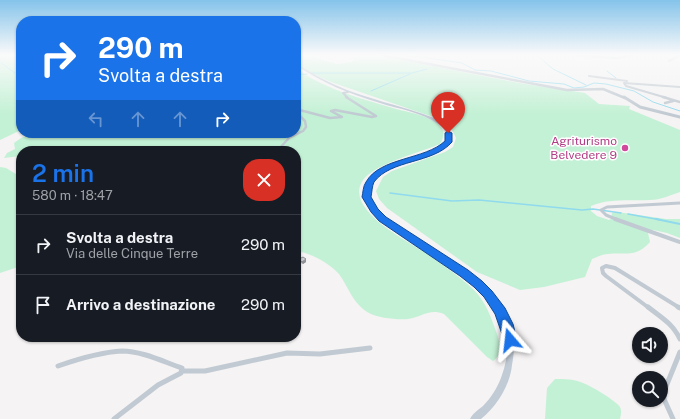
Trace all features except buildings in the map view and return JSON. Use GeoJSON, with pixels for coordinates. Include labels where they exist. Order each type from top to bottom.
{"type":"FeatureCollection","features":[{"type":"Feature","properties":{"kind":"main road"},"geometry":{"type":"LineString","coordinates":[[311,75],[348,92],[432,119],[444,127],[448,133],[448,142],[440,149],[386,169],[377,174],[369,183],[366,197],[374,210],[383,219],[478,284],[488,294],[506,324],[512,348],[501,389],[493,402],[474,419]]}},
{"type":"Feature","properties":{"kind":"street"},"geometry":{"type":"LineString","coordinates":[[480,75],[518,82],[541,84],[567,90],[601,89],[622,96],[640,107],[680,117]]}},
{"type":"Feature","properties":{"kind":"street"},"geometry":{"type":"LineString","coordinates":[[589,76],[634,83],[680,87]]}},
{"type":"Feature","properties":{"kind":"street"},"geometry":{"type":"LineString","coordinates":[[634,83],[624,83],[626,86],[680,102]]}},
{"type":"Feature","properties":{"kind":"street"},"geometry":{"type":"LineString","coordinates":[[301,111],[320,117],[332,118],[342,117],[331,111],[335,110],[372,117],[376,116],[364,107],[345,97],[343,93],[348,92]]}},
{"type":"Feature","properties":{"kind":"street"},"geometry":{"type":"LineString","coordinates":[[665,103],[674,100]]}},
{"type":"Feature","properties":{"kind":"street"},"geometry":{"type":"LineString","coordinates":[[301,116],[305,121],[306,127],[301,132]]}},
{"type":"Feature","properties":{"kind":"street"},"geometry":{"type":"LineString","coordinates":[[282,146],[289,138]]}},
{"type":"Feature","properties":{"kind":"street"},"geometry":{"type":"LineString","coordinates":[[680,203],[607,207],[601,210],[613,219],[663,234],[680,242]]}},
{"type":"Feature","properties":{"kind":"street"},"geometry":{"type":"LineString","coordinates":[[680,308],[615,268],[606,266],[602,268],[603,273],[606,276],[668,322],[680,339]]}},
{"type":"Feature","properties":{"kind":"street"},"geometry":{"type":"LineString","coordinates":[[182,371],[205,371],[287,353],[320,354],[370,348]]}},
{"type":"Feature","properties":{"kind":"street"},"geometry":{"type":"LineString","coordinates":[[58,366],[95,356],[122,351],[137,353],[180,366],[182,371]]}},
{"type":"Feature","properties":{"kind":"street"},"geometry":{"type":"LineString","coordinates":[[673,419],[666,404],[665,394],[680,352]]}},
{"type":"Feature","properties":{"kind":"street"},"geometry":{"type":"LineString","coordinates":[[114,419],[134,402],[158,385],[178,376],[182,371]]}},
{"type":"Feature","properties":{"kind":"green space"},"geometry":{"type":"Polygon","coordinates":[[[0,75],[16,75],[16,132],[0,140],[0,75]]]}},
{"type":"Feature","properties":{"kind":"green space"},"geometry":{"type":"Polygon","coordinates":[[[301,75],[306,75],[318,82],[344,93],[430,119],[442,129],[443,134],[440,144],[398,159],[369,174],[363,180],[359,191],[362,202],[379,222],[449,269],[478,294],[488,310],[497,334],[500,349],[498,356],[493,361],[487,357],[444,314],[439,312],[430,312],[408,319],[382,317],[369,313],[355,300],[335,270],[314,256],[301,252],[301,146],[16,146],[16,157],[4,158],[7,153],[15,149],[14,143],[21,138],[301,138],[301,75]]]}},
{"type":"Feature","properties":{"kind":"green space"},"geometry":{"type":"Polygon","coordinates":[[[314,75],[476,75],[585,93],[599,104],[630,106],[629,109],[680,130],[680,192],[654,200],[620,200],[598,203],[591,206],[591,211],[597,216],[609,220],[611,219],[612,213],[617,212],[666,219],[680,219],[680,238],[653,230],[648,233],[650,242],[640,250],[630,253],[606,254],[592,259],[585,277],[544,287],[520,290],[477,272],[387,208],[379,199],[376,191],[383,177],[392,171],[445,152],[453,147],[456,138],[452,130],[436,118],[331,82],[314,75]]]}},
{"type":"Feature","properties":{"kind":"green space"},"geometry":{"type":"Polygon","coordinates":[[[0,167],[6,168],[16,174],[16,268],[0,273],[0,167]]]}},
{"type":"Feature","properties":{"kind":"green space"},"geometry":{"type":"Polygon","coordinates":[[[555,379],[580,382],[603,394],[620,407],[620,419],[545,419],[547,388],[555,379]]]}},
{"type":"Feature","properties":{"kind":"waterway"},"geometry":{"type":"LineString","coordinates":[[371,91],[409,75]]}},
{"type":"Feature","properties":{"kind":"waterway"},"geometry":{"type":"LineString","coordinates":[[505,75],[529,81],[564,84],[574,88],[584,87],[594,83],[606,84],[634,91],[653,102],[680,111]]}},
{"type":"Feature","properties":{"kind":"waterway"},"geometry":{"type":"LineString","coordinates":[[564,75],[586,85]]}},
{"type":"Feature","properties":{"kind":"waterway"},"geometry":{"type":"LineString","coordinates":[[612,75],[616,78]]}},
{"type":"Feature","properties":{"kind":"waterway"},"geometry":{"type":"LineString","coordinates":[[390,193],[452,201],[479,200],[582,210],[593,209],[621,213]]}},
{"type":"Feature","properties":{"kind":"waterway"},"geometry":{"type":"LineString","coordinates":[[628,214],[659,220]]}},
{"type":"Feature","properties":{"kind":"waterway"},"geometry":{"type":"LineString","coordinates":[[659,220],[680,224]]}},
{"type":"Feature","properties":{"kind":"place","name":"Agriturismo Belvedere 9"},"geometry":{"type":"Point","coordinates":[625,148]}},
{"type":"Feature","properties":{"kind":"route"},"geometry":{"type":"LineString","coordinates":[[448,133],[448,142],[440,149],[382,170],[372,178],[369,183],[366,197],[374,210],[383,219],[478,284],[495,303],[506,324],[510,340]]}}]}
